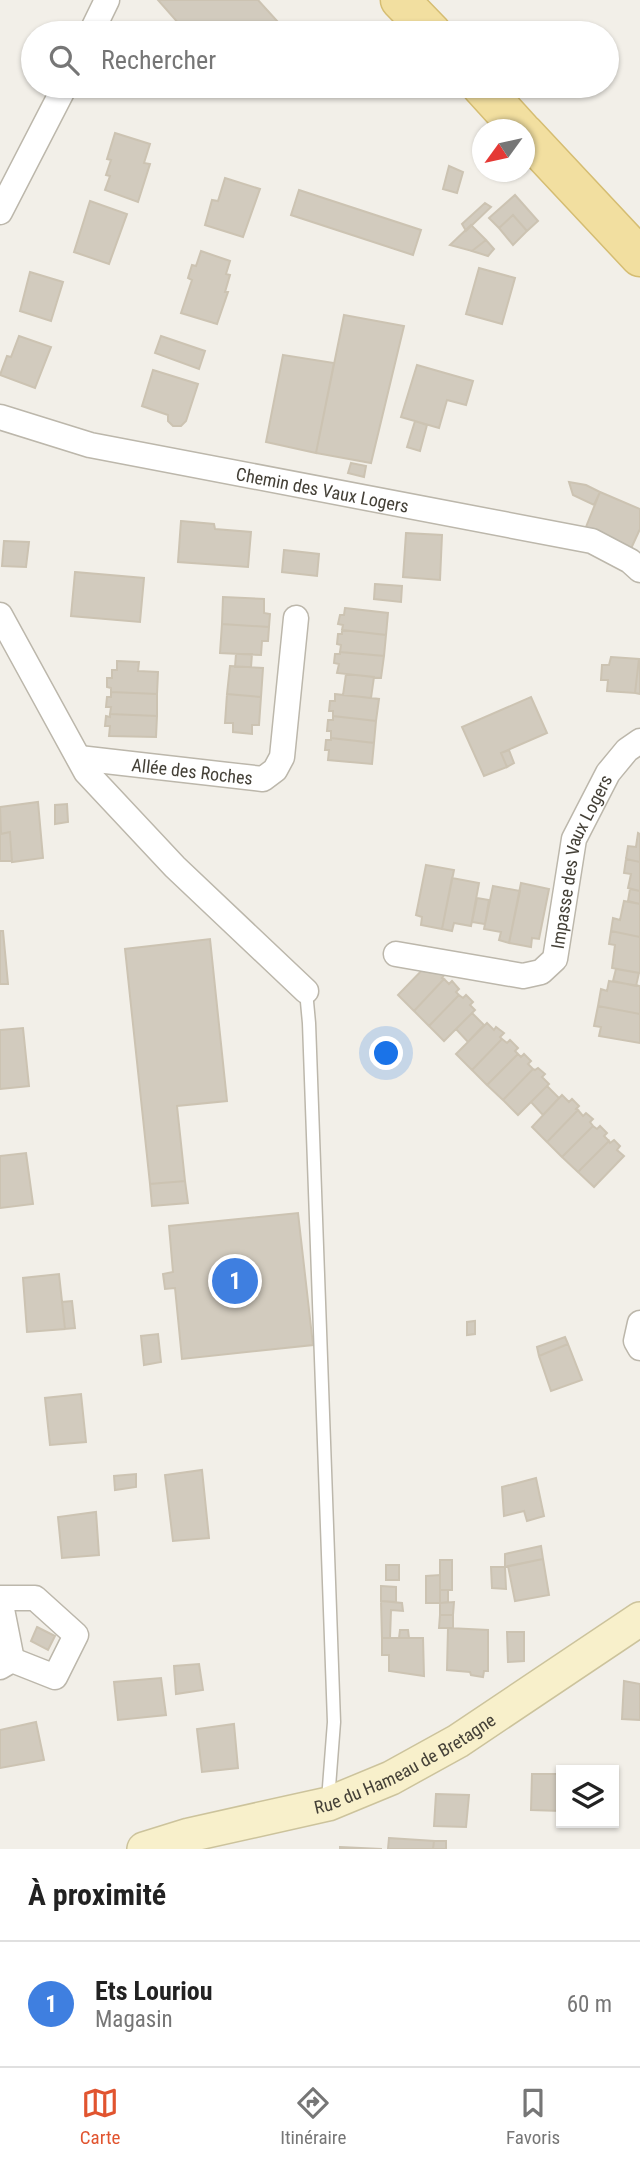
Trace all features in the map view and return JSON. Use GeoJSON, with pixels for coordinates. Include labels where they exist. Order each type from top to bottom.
{"type":"FeatureCollection","features":[{"type":"Feature","properties":{"kind":"main road"},"geometry":{"type":"LineString","coordinates":[[400,0],[420,21]]}},
{"type":"Feature","properties":{"kind":"main road"},"geometry":{"type":"LineString","coordinates":[[492,98],[512,119]]}},
{"type":"Feature","properties":{"kind":"main road"},"geometry":{"type":"LineString","coordinates":[[535,144],[640,257]]}},
{"type":"Feature","properties":{"kind":"main road","name":"Rue du Hameau de Bretagne"},"geometry":{"type":"LineString","coordinates":[[144,1849],[188,1835],[328,1804],[391,1778],[458,1741],[640,1619]]}},
{"type":"Feature","properties":{"kind":"street"},"geometry":{"type":"LineString","coordinates":[[97,21],[107,0]]}},
{"type":"Feature","properties":{"kind":"street"},"geometry":{"type":"LineString","coordinates":[[0,212],[59,98]]}},
{"type":"Feature","properties":{"kind":"street","name":"Chemin des Vaux Logers"},"geometry":{"type":"LineString","coordinates":[[0,417],[90,445],[592,541],[630,561],[640,570]]}},
{"type":"Feature","properties":{"kind":"street"},"geometry":{"type":"LineString","coordinates":[[0,615],[86,772],[175,867],[306,991]]}},
{"type":"Feature","properties":{"kind":"street","name":"Allée des Roches"},"geometry":{"type":"LineString","coordinates":[[79,758],[262,779],[275,770],[282,757],[296,618]]}},
{"type":"Feature","properties":{"kind":"street","name":"Impasse des Vaux Logers"},"geometry":{"type":"LineString","coordinates":[[396,954],[523,976],[541,972],[555,959],[574,839],[608,773],[627,750],[640,741]]}},
{"type":"Feature","properties":{"kind":"street"},"geometry":{"type":"LineString","coordinates":[[640,1323],[636,1341],[640,1348]]}},
{"type":"Feature","properties":{"kind":"street"},"geometry":{"type":"LineString","coordinates":[[35,1598],[76,1634],[54,1677],[6,1664],[0,1599],[35,1598]]}},
{"type":"Feature","properties":{"kind":"lane"},"geometry":{"type":"LineString","coordinates":[[306,991],[334,1722],[328,1804]]}},
{"type":"Feature","properties":{"kind":"building"},"geometry":{"type":"Polygon","coordinates":[[[158,0],[258,0],[277,21],[176,21],[158,0]]]}},
{"type":"Feature","properties":{"kind":"building"},"geometry":{"type":"Polygon","coordinates":[[[115,133],[150,144],[144,163],[150,164],[138,202],[105,190],[110,176],[106,175],[111,160],[107,159],[115,133]]]}},
{"type":"Feature","properties":{"kind":"building"},"geometry":{"type":"Polygon","coordinates":[[[449,166],[463,172],[457,193],[443,189],[449,166]]]}},
{"type":"Feature","properties":{"kind":"building"},"geometry":{"type":"Polygon","coordinates":[[[225,178],[260,189],[243,237],[205,225],[212,200],[218,201],[225,178]]]}},
{"type":"Feature","properties":{"kind":"building"},"geometry":{"type":"Polygon","coordinates":[[[299,190],[421,230],[413,255],[291,215],[299,190]]]}},
{"type":"Feature","properties":{"kind":"building"},"geometry":{"type":"Polygon","coordinates":[[[515,195],[538,221],[527,231],[513,215],[499,228],[489,218],[515,195]]]}},
{"type":"Feature","properties":{"kind":"building"},"geometry":{"type":"Polygon","coordinates":[[[90,201],[127,214],[109,264],[74,252],[90,201]]]}},
{"type":"Feature","properties":{"kind":"building"},"geometry":{"type":"Polygon","coordinates":[[[485,203],[491,207],[466,231],[462,224],[485,203]]]}},
{"type":"Feature","properties":{"kind":"building"},"geometry":{"type":"Polygon","coordinates":[[[513,215],[527,231],[513,245],[499,228],[513,215]]]}},
{"type":"Feature","properties":{"kind":"building"},"geometry":{"type":"Polygon","coordinates":[[[471,225],[486,240],[472,251],[450,245],[471,225]]]}},
{"type":"Feature","properties":{"kind":"building"},"geometry":{"type":"Polygon","coordinates":[[[486,240],[494,249],[488,256],[472,251],[486,240]]]}},
{"type":"Feature","properties":{"kind":"building"},"geometry":{"type":"Polygon","coordinates":[[[201,251],[230,261],[226,274],[230,275],[225,292],[228,292],[217,324],[181,313],[192,280],[188,278],[192,265],[196,266],[201,251]]]}},
{"type":"Feature","properties":{"kind":"building"},"geometry":{"type":"Polygon","coordinates":[[[479,268],[515,278],[502,324],[466,314],[479,268]]]}},
{"type":"Feature","properties":{"kind":"building"},"geometry":{"type":"Polygon","coordinates":[[[30,272],[63,282],[51,321],[20,311],[30,272]]]}},
{"type":"Feature","properties":{"kind":"building"},"geometry":{"type":"Polygon","coordinates":[[[344,315],[404,326],[371,463],[316,453],[344,315]]]}},
{"type":"Feature","properties":{"kind":"building"},"geometry":{"type":"Polygon","coordinates":[[[19,336],[51,347],[35,388],[0,375],[19,336]]]}},
{"type":"Feature","properties":{"kind":"building"},"geometry":{"type":"Polygon","coordinates":[[[161,336],[205,351],[199,369],[155,353],[161,336]]]}},
{"type":"Feature","properties":{"kind":"building"},"geometry":{"type":"Polygon","coordinates":[[[283,355],[334,363],[316,453],[266,442],[283,355]]]}},
{"type":"Feature","properties":{"kind":"building"},"geometry":{"type":"Polygon","coordinates":[[[417,365],[473,381],[466,405],[447,400],[439,428],[401,417],[417,365]]]}},
{"type":"Feature","properties":{"kind":"building"},"geometry":{"type":"Polygon","coordinates":[[[153,370],[198,384],[186,421],[181,426],[173,426],[168,421],[168,415],[142,406],[153,370]]]}},
{"type":"Feature","properties":{"kind":"building"},"geometry":{"type":"Polygon","coordinates":[[[415,421],[427,425],[420,451],[407,447],[415,421]]]}},
{"type":"Feature","properties":{"kind":"building"},"geometry":{"type":"Polygon","coordinates":[[[351,463],[366,466],[364,477],[348,473],[351,463]]]}},
{"type":"Feature","properties":{"kind":"building"},"geometry":{"type":"Polygon","coordinates":[[[569,482],[586,485],[600,492],[594,505],[573,495],[569,482]]]}},
{"type":"Feature","properties":{"kind":"building"},"geometry":{"type":"Polygon","coordinates":[[[600,492],[640,509],[640,529],[629,553],[584,532],[600,492]]]}},
{"type":"Feature","properties":{"kind":"building"},"geometry":{"type":"Polygon","coordinates":[[[181,521],[214,524],[215,529],[251,532],[248,567],[178,562],[181,521]]]}},
{"type":"Feature","properties":{"kind":"building"},"geometry":{"type":"Polygon","coordinates":[[[406,533],[442,535],[440,580],[403,577],[406,533]]]}},
{"type":"Feature","properties":{"kind":"building"},"geometry":{"type":"Polygon","coordinates":[[[4,541],[29,542],[26,567],[2,566],[4,541]]]}},
{"type":"Feature","properties":{"kind":"building"},"geometry":{"type":"Polygon","coordinates":[[[284,550],[319,554],[317,576],[282,572],[284,550]]]}},
{"type":"Feature","properties":{"kind":"building"},"geometry":{"type":"Polygon","coordinates":[[[75,572],[144,578],[140,622],[71,616],[75,572]]]}},
{"type":"Feature","properties":{"kind":"building"},"geometry":{"type":"Polygon","coordinates":[[[375,584],[402,586],[401,602],[374,599],[375,584]]]}},
{"type":"Feature","properties":{"kind":"building"},"geometry":{"type":"Polygon","coordinates":[[[223,597],[264,599],[264,613],[270,614],[269,627],[222,624],[223,597]]]}},
{"type":"Feature","properties":{"kind":"building"},"geometry":{"type":"Polygon","coordinates":[[[345,608],[388,613],[386,635],[342,630],[343,625],[338,624],[345,608]]]}},
{"type":"Feature","properties":{"kind":"building"},"geometry":{"type":"Polygon","coordinates":[[[222,624],[269,627],[268,641],[262,641],[261,655],[220,653],[222,624]]]}},
{"type":"Feature","properties":{"kind":"building"},"geometry":{"type":"Polygon","coordinates":[[[342,630],[386,635],[384,656],[340,652],[341,645],[337,644],[338,634],[342,634],[342,630]]]}},
{"type":"Feature","properties":{"kind":"building"},"geometry":{"type":"Polygon","coordinates":[[[340,652],[384,656],[381,678],[337,673],[339,664],[334,663],[335,654],[340,652]]]}},
{"type":"Feature","properties":{"kind":"building"},"geometry":{"type":"Polygon","coordinates":[[[236,654],[252,654],[251,667],[235,667],[236,654]]]}},
{"type":"Feature","properties":{"kind":"building"},"geometry":{"type":"Polygon","coordinates":[[[611,657],[639,659],[635,693],[607,691],[608,680],[601,680],[602,665],[609,665],[611,657]]]}},
{"type":"Feature","properties":{"kind":"building"},"geometry":{"type":"Polygon","coordinates":[[[640,659],[640,694],[635,693],[640,659]]]}},
{"type":"Feature","properties":{"kind":"building"},"geometry":{"type":"Polygon","coordinates":[[[117,661],[139,662],[138,671],[158,672],[157,694],[111,692],[111,688],[107,687],[107,678],[112,678],[112,670],[117,670],[117,661]]]}},
{"type":"Feature","properties":{"kind":"building"},"geometry":{"type":"Polygon","coordinates":[[[230,666],[263,668],[261,697],[227,694],[230,666]]]}},
{"type":"Feature","properties":{"kind":"building"},"geometry":{"type":"Polygon","coordinates":[[[346,674],[374,677],[371,698],[343,695],[346,674]]]}},
{"type":"Feature","properties":{"kind":"building"},"geometry":{"type":"Polygon","coordinates":[[[111,692],[157,694],[157,716],[110,714],[111,707],[106,707],[107,697],[111,697],[111,692]]]}},
{"type":"Feature","properties":{"kind":"building"},"geometry":{"type":"Polygon","coordinates":[[[227,694],[261,697],[259,725],[252,725],[252,734],[233,732],[233,723],[225,723],[227,694]]]}},
{"type":"Feature","properties":{"kind":"building"},"geometry":{"type":"Polygon","coordinates":[[[335,694],[379,699],[376,721],[333,716],[333,711],[329,711],[330,701],[335,701],[335,694]]]}},
{"type":"Feature","properties":{"kind":"building"},"geometry":{"type":"Polygon","coordinates":[[[531,697],[547,733],[501,753],[507,767],[484,776],[462,727],[531,697]]]}},
{"type":"Feature","properties":{"kind":"building"},"geometry":{"type":"Polygon","coordinates":[[[110,714],[157,716],[156,737],[109,736],[110,726],[105,726],[106,716],[110,717],[110,714]]]}},
{"type":"Feature","properties":{"kind":"building"},"geometry":{"type":"Polygon","coordinates":[[[333,716],[376,721],[374,743],[331,738],[331,731],[327,731],[328,720],[333,720],[333,716]]]}},
{"type":"Feature","properties":{"kind":"building"},"geometry":{"type":"Polygon","coordinates":[[[331,738],[374,743],[372,764],[328,760],[326,740],[331,738]]]}},
{"type":"Feature","properties":{"kind":"building"},"geometry":{"type":"Polygon","coordinates":[[[509,750],[514,763],[507,767],[501,753],[509,750]]]}},
{"type":"Feature","properties":{"kind":"building"},"geometry":{"type":"Polygon","coordinates":[[[38,802],[43,858],[12,862],[10,832],[1,834],[0,807],[38,802]]]}},
{"type":"Feature","properties":{"kind":"building"},"geometry":{"type":"Polygon","coordinates":[[[67,804],[68,822],[55,824],[55,805],[67,804]]]}},
{"type":"Feature","properties":{"kind":"building"},"geometry":{"type":"Polygon","coordinates":[[[10,832],[12,861],[0,861],[0,834],[10,832]]]}},
{"type":"Feature","properties":{"kind":"building"},"geometry":{"type":"Polygon","coordinates":[[[638,833],[640,862],[626,859],[628,846],[636,847],[638,833]]]}},
{"type":"Feature","properties":{"kind":"building"},"geometry":{"type":"Polygon","coordinates":[[[626,859],[640,862],[640,891],[628,888],[631,874],[624,873],[626,859]]]}},
{"type":"Feature","properties":{"kind":"building"},"geometry":{"type":"Polygon","coordinates":[[[426,865],[454,870],[442,929],[421,925],[422,917],[416,915],[426,865]]]}},
{"type":"Feature","properties":{"kind":"building"},"geometry":{"type":"Polygon","coordinates":[[[452,878],[479,883],[471,926],[454,923],[452,931],[442,929],[452,878]]]}},
{"type":"Feature","properties":{"kind":"building"},"geometry":{"type":"Polygon","coordinates":[[[521,883],[549,889],[539,939],[532,938],[531,947],[509,943],[521,883]]]}},
{"type":"Feature","properties":{"kind":"building"},"geometry":{"type":"Polygon","coordinates":[[[493,886],[520,891],[509,943],[499,940],[501,932],[484,929],[493,886]]]}},
{"type":"Feature","properties":{"kind":"building"},"geometry":{"type":"Polygon","coordinates":[[[630,889],[640,891],[640,904],[628,901],[630,889]]]}},
{"type":"Feature","properties":{"kind":"building"},"geometry":{"type":"Polygon","coordinates":[[[477,898],[489,900],[485,924],[472,922],[477,898]]]}},
{"type":"Feature","properties":{"kind":"building"},"geometry":{"type":"Polygon","coordinates":[[[624,901],[640,904],[640,937],[611,931],[613,918],[620,920],[624,901]]]}},
{"type":"Feature","properties":{"kind":"building"},"geometry":{"type":"Polygon","coordinates":[[[0,931],[3,931],[8,984],[0,984],[0,931]]]}},
{"type":"Feature","properties":{"kind":"building"},"geometry":{"type":"Polygon","coordinates":[[[611,931],[640,937],[640,973],[612,968],[615,945],[609,944],[611,931]]]}},
{"type":"Feature","properties":{"kind":"building"},"geometry":{"type":"Polygon","coordinates":[[[210,939],[227,1101],[177,1106],[185,1181],[150,1184],[125,949],[210,939]]]}},
{"type":"Feature","properties":{"kind":"building"},"geometry":{"type":"Polygon","coordinates":[[[428,964],[445,974],[442,978],[444,979],[414,1011],[398,995],[428,964]]]}},
{"type":"Feature","properties":{"kind":"building"},"geometry":{"type":"Polygon","coordinates":[[[616,969],[639,973],[636,986],[613,981],[616,969]]]}},
{"type":"Feature","properties":{"kind":"building"},"geometry":{"type":"Polygon","coordinates":[[[444,979],[449,984],[452,981],[459,989],[456,992],[459,995],[429,1026],[414,1011],[444,979]]]}},
{"type":"Feature","properties":{"kind":"building"},"geometry":{"type":"Polygon","coordinates":[[[609,981],[640,986],[640,1014],[598,1006],[601,989],[607,991],[609,981]]]}},
{"type":"Feature","properties":{"kind":"building"},"geometry":{"type":"Polygon","coordinates":[[[459,995],[463,998],[466,995],[473,1002],[470,1005],[475,1010],[444,1041],[429,1026],[459,995]]]}},
{"type":"Feature","properties":{"kind":"building"},"geometry":{"type":"Polygon","coordinates":[[[598,1006],[640,1014],[640,1043],[599,1036],[601,1027],[594,1026],[598,1006]]]}},
{"type":"Feature","properties":{"kind":"building"},"geometry":{"type":"Polygon","coordinates":[[[472,1013],[484,1025],[468,1042],[456,1029],[472,1013]]]}},
{"type":"Feature","properties":{"kind":"building"},"geometry":{"type":"Polygon","coordinates":[[[487,1023],[494,1030],[496,1027],[504,1033],[500,1037],[502,1039],[472,1070],[456,1054],[487,1023]]]}},
{"type":"Feature","properties":{"kind":"building"},"geometry":{"type":"Polygon","coordinates":[[[23,1028],[29,1086],[0,1089],[0,1030],[23,1028]]]}},
{"type":"Feature","properties":{"kind":"building"},"geometry":{"type":"Polygon","coordinates":[[[502,1039],[507,1043],[510,1040],[518,1048],[515,1051],[518,1054],[487,1085],[472,1070],[502,1039]]]}},
{"type":"Feature","properties":{"kind":"building"},"geometry":{"type":"Polygon","coordinates":[[[518,1054],[521,1057],[524,1054],[531,1061],[528,1064],[533,1069],[503,1100],[487,1085],[518,1054]]]}},
{"type":"Feature","properties":{"kind":"building"},"geometry":{"type":"Polygon","coordinates":[[[538,1068],[545,1074],[542,1077],[549,1084],[518,1115],[503,1100],[533,1069],[538,1068]]]}},
{"type":"Feature","properties":{"kind":"building"},"geometry":{"type":"Polygon","coordinates":[[[547,1086],[559,1098],[543,1115],[531,1102],[547,1086]]]}},
{"type":"Feature","properties":{"kind":"building"},"geometry":{"type":"Polygon","coordinates":[[[562,1095],[569,1102],[572,1099],[579,1106],[576,1109],[578,1110],[547,1142],[532,1127],[562,1095]]]}},
{"type":"Feature","properties":{"kind":"building"},"geometry":{"type":"Polygon","coordinates":[[[578,1110],[583,1116],[586,1113],[593,1119],[590,1122],[593,1126],[562,1157],[547,1142],[578,1110]]]}},
{"type":"Feature","properties":{"kind":"building"},"geometry":{"type":"Polygon","coordinates":[[[593,1126],[597,1129],[600,1126],[607,1133],[604,1136],[609,1141],[578,1172],[562,1157],[593,1126]]]}},
{"type":"Feature","properties":{"kind":"building"},"geometry":{"type":"Polygon","coordinates":[[[614,1140],[620,1146],[617,1150],[624,1156],[594,1187],[578,1172],[609,1141],[610,1143],[614,1140]]]}},
{"type":"Feature","properties":{"kind":"building"},"geometry":{"type":"Polygon","coordinates":[[[26,1153],[33,1204],[0,1208],[0,1156],[26,1153]]]}},
{"type":"Feature","properties":{"kind":"building"},"geometry":{"type":"Polygon","coordinates":[[[185,1181],[188,1203],[152,1206],[150,1184],[185,1181]]]}},
{"type":"Feature","properties":{"kind":"building"},"geometry":{"type":"Polygon","coordinates":[[[298,1213],[313,1345],[182,1359],[175,1288],[165,1289],[163,1274],[173,1272],[169,1226],[298,1213]]]}},
{"type":"Feature","properties":{"kind":"building"},"geometry":{"type":"Polygon","coordinates":[[[59,1274],[65,1329],[27,1332],[23,1278],[59,1274]]]}},
{"type":"Feature","properties":{"kind":"building"},"geometry":{"type":"Polygon","coordinates":[[[72,1301],[75,1328],[65,1329],[62,1302],[72,1301]]]}},
{"type":"Feature","properties":{"kind":"building"},"geometry":{"type":"Polygon","coordinates":[[[475,1321],[475,1334],[467,1335],[467,1322],[475,1321]]]}},
{"type":"Feature","properties":{"kind":"building"},"geometry":{"type":"Polygon","coordinates":[[[158,1334],[161,1362],[144,1365],[141,1336],[158,1334]]]}},
{"type":"Feature","properties":{"kind":"building"},"geometry":{"type":"Polygon","coordinates":[[[565,1337],[568,1344],[539,1356],[537,1347],[565,1337]]]}},
{"type":"Feature","properties":{"kind":"building"},"geometry":{"type":"Polygon","coordinates":[[[568,1344],[582,1380],[551,1391],[539,1356],[568,1344]]]}},
{"type":"Feature","properties":{"kind":"building"},"geometry":{"type":"Polygon","coordinates":[[[81,1394],[86,1442],[50,1445],[45,1398],[81,1394]]]}},
{"type":"Feature","properties":{"kind":"building"},"geometry":{"type":"Polygon","coordinates":[[[202,1470],[209,1538],[173,1541],[165,1475],[202,1470]]]}},
{"type":"Feature","properties":{"kind":"building"},"geometry":{"type":"Polygon","coordinates":[[[136,1474],[136,1487],[115,1490],[114,1476],[136,1474]]]}},
{"type":"Feature","properties":{"kind":"building"},"geometry":{"type":"Polygon","coordinates":[[[536,1478],[544,1516],[527,1521],[524,1511],[504,1516],[502,1487],[536,1478]]]}},
{"type":"Feature","properties":{"kind":"building"},"geometry":{"type":"Polygon","coordinates":[[[96,1512],[99,1555],[62,1558],[58,1517],[96,1512]]]}},
{"type":"Feature","properties":{"kind":"building"},"geometry":{"type":"Polygon","coordinates":[[[541,1546],[543,1559],[505,1567],[505,1554],[541,1546]]]}},
{"type":"Feature","properties":{"kind":"building"},"geometry":{"type":"Polygon","coordinates":[[[543,1559],[549,1595],[515,1601],[508,1566],[543,1559]]]}},
{"type":"Feature","properties":{"kind":"building"},"geometry":{"type":"Polygon","coordinates":[[[440,1560],[452,1560],[452,1590],[440,1590],[440,1560]]]}},
{"type":"Feature","properties":{"kind":"building"},"geometry":{"type":"Polygon","coordinates":[[[386,1565],[399,1565],[399,1580],[386,1580],[386,1565]]]}},
{"type":"Feature","properties":{"kind":"building"},"geometry":{"type":"Polygon","coordinates":[[[491,1567],[505,1567],[506,1589],[492,1588],[491,1567]]]}},
{"type":"Feature","properties":{"kind":"building"},"geometry":{"type":"Polygon","coordinates":[[[440,1575],[440,1603],[426,1603],[426,1576],[440,1575]]]}},
{"type":"Feature","properties":{"kind":"building"},"geometry":{"type":"Polygon","coordinates":[[[381,1586],[396,1587],[396,1602],[381,1601],[381,1586]]]}},
{"type":"Feature","properties":{"kind":"building"},"geometry":{"type":"Polygon","coordinates":[[[440,1590],[448,1590],[448,1602],[440,1603],[440,1590]]]}},
{"type":"Feature","properties":{"kind":"building"},"geometry":{"type":"Polygon","coordinates":[[[381,1601],[402,1603],[403,1611],[391,1610],[390,1638],[382,1638],[381,1601]]]}},
{"type":"Feature","properties":{"kind":"building"},"geometry":{"type":"Polygon","coordinates":[[[454,1602],[453,1615],[440,1615],[440,1603],[454,1602]]]}},
{"type":"Feature","properties":{"kind":"building"},"geometry":{"type":"Polygon","coordinates":[[[440,1615],[453,1615],[453,1628],[439,1628],[440,1615]]]}},
{"type":"Feature","properties":{"kind":"building"},"geometry":{"type":"Polygon","coordinates":[[[37,1627],[55,1636],[48,1650],[31,1641],[37,1627]]]}},
{"type":"Feature","properties":{"kind":"building"},"geometry":{"type":"Polygon","coordinates":[[[448,1628],[488,1630],[488,1671],[484,1671],[483,1677],[471,1675],[470,1672],[447,1670],[448,1628]]]}},
{"type":"Feature","properties":{"kind":"building"},"geometry":{"type":"Polygon","coordinates":[[[400,1630],[408,1630],[409,1638],[399,1638],[400,1630]]]}},
{"type":"Feature","properties":{"kind":"building"},"geometry":{"type":"Polygon","coordinates":[[[507,1632],[524,1632],[524,1661],[508,1662],[507,1632]]]}},
{"type":"Feature","properties":{"kind":"building"},"geometry":{"type":"Polygon","coordinates":[[[382,1638],[423,1638],[424,1676],[389,1671],[389,1655],[382,1655],[382,1638]]]}},
{"type":"Feature","properties":{"kind":"building"},"geometry":{"type":"Polygon","coordinates":[[[199,1664],[203,1690],[176,1694],[174,1666],[199,1664]]]}},
{"type":"Feature","properties":{"kind":"building"},"geometry":{"type":"Polygon","coordinates":[[[161,1678],[166,1715],[118,1720],[114,1682],[161,1678]]]}},
{"type":"Feature","properties":{"kind":"building"},"geometry":{"type":"Polygon","coordinates":[[[624,1681],[640,1684],[640,1720],[622,1719],[624,1681]]]}},
{"type":"Feature","properties":{"kind":"building"},"geometry":{"type":"Polygon","coordinates":[[[36,1722],[44,1760],[0,1768],[0,1730],[36,1722]]]}},
{"type":"Feature","properties":{"kind":"building"},"geometry":{"type":"Polygon","coordinates":[[[234,1724],[238,1768],[202,1772],[197,1729],[234,1724]]]}},
{"type":"Feature","properties":{"kind":"building"},"geometry":{"type":"Polygon","coordinates":[[[532,1774],[556,1774],[556,1811],[531,1810],[532,1774]]]}},
{"type":"Feature","properties":{"kind":"building"},"geometry":{"type":"Polygon","coordinates":[[[436,1794],[469,1795],[466,1827],[434,1826],[436,1794]]]}},
{"type":"Feature","properties":{"kind":"building"},"geometry":{"type":"Polygon","coordinates":[[[389,1838],[434,1841],[433,1849],[388,1849],[389,1838]]]}},
{"type":"Feature","properties":{"kind":"building"},"geometry":{"type":"Polygon","coordinates":[[[434,1841],[446,1841],[446,1849],[433,1849],[434,1841]]]}},
{"type":"Feature","properties":{"kind":"building"},"geometry":{"type":"Polygon","coordinates":[[[340,1847],[382,1849],[340,1849],[340,1847]]]}},
{"type":"Feature","properties":{"kind":"place","name":"Ets Louriou"},"geometry":{"type":"Point","coordinates":[235,1281]}}]}
